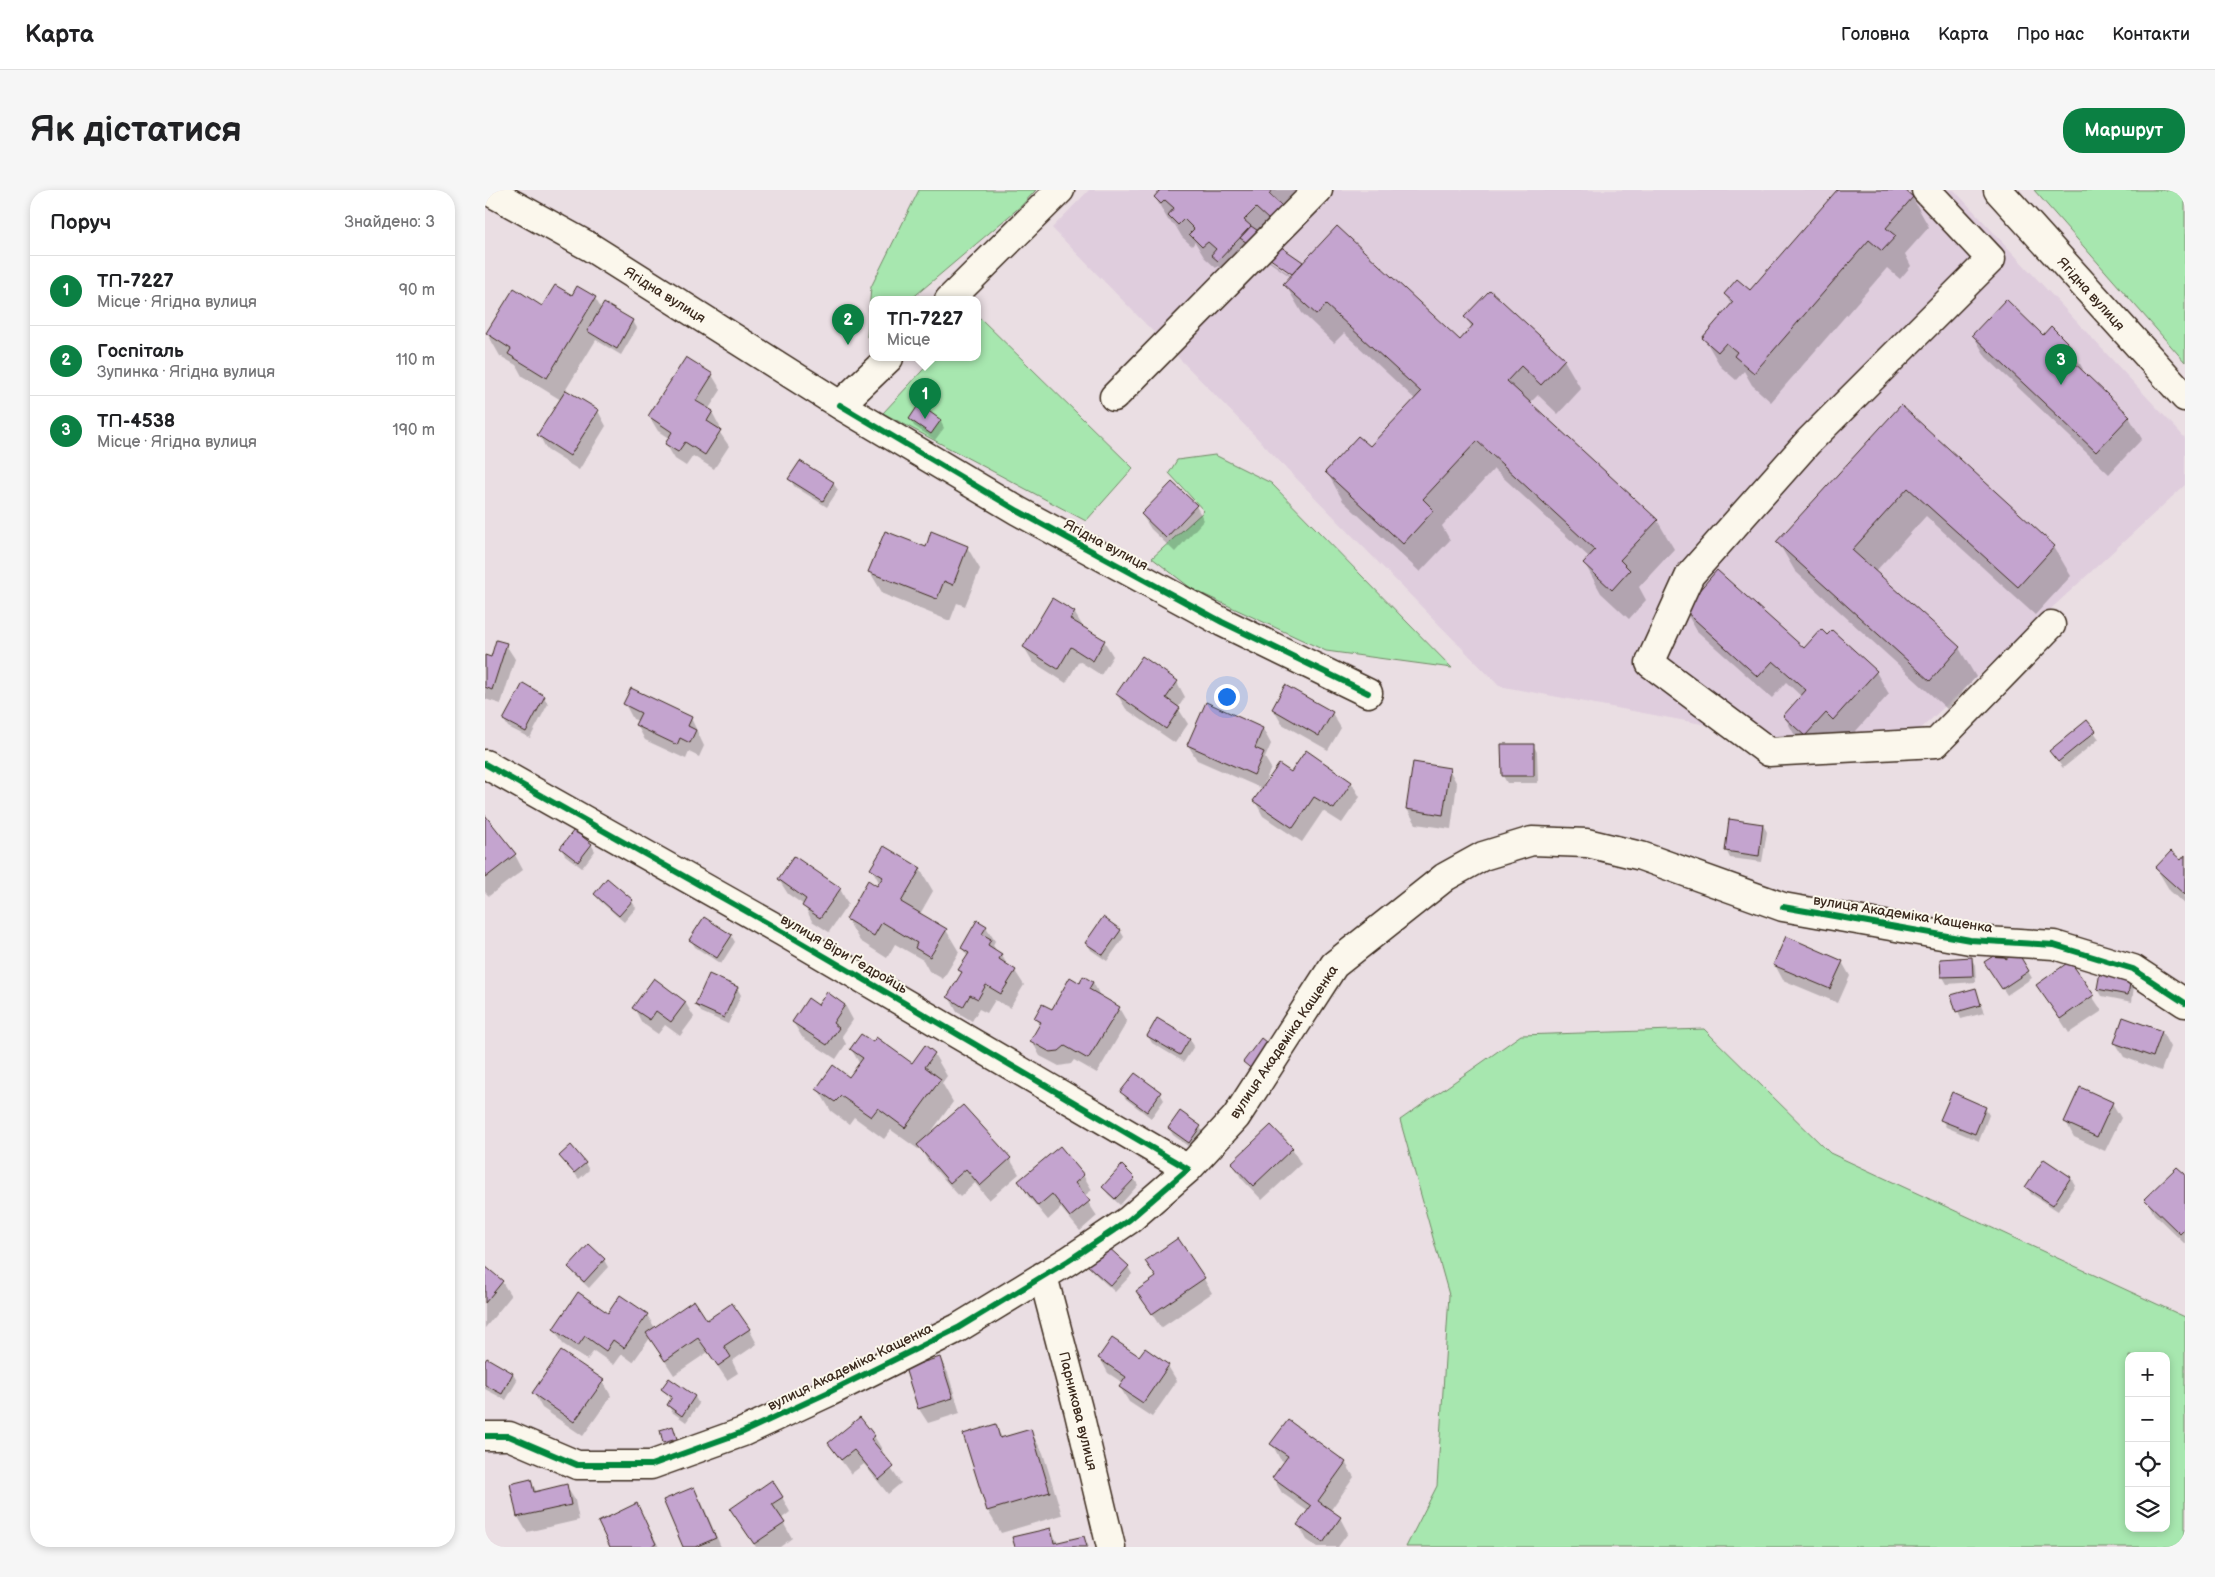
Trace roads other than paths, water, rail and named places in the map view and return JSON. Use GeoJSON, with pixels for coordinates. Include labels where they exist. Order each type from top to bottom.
{"type":"FeatureCollection","features":[{"type":"Feature","properties":{"kind":"street","name":"Ягідна вулиця"},"geometry":{"type":"LineString","coordinates":[[487,190],[590,247],[840,405],[1026,516],[1222,622],[1368,693]]}},
{"type":"Feature","properties":{"kind":"street"},"geometry":{"type":"LineString","coordinates":[[953,296],[1060,190]]}},
{"type":"Feature","properties":{"kind":"street"},"geometry":{"type":"LineString","coordinates":[[1114,397],[1318,190]]}},
{"type":"Feature","properties":{"kind":"street"},"geometry":{"type":"LineString","coordinates":[[1925,190],[1991,258],[1808,442],[1690,575],[1650,663],[1769,752],[1936,743],[2051,625]]}},
{"type":"Feature","properties":{"kind":"street","name":"Ягідна вулиця"},"geometry":{"type":"LineString","coordinates":[[1998,190],[2185,397]]}},
{"type":"Feature","properties":{"kind":"street"},"geometry":{"type":"LineString","coordinates":[[840,405],[886,361]]}},
{"type":"Feature","properties":{"kind":"street","name":"вулиця Віри Ґедройць"},"geometry":{"type":"LineString","coordinates":[[485,764],[783,932],[1188,1169]]}},
{"type":"Feature","properties":{"kind":"street","name":"вулиця Академіка Кащенка"},"geometry":{"type":"LineString","coordinates":[[485,1436],[509,1436],[577,1465],[651,1466],[743,1432],[958,1328],[1069,1261],[1129,1220],[1188,1169],[1235,1116],[1334,964],[1445,877],[1483,856],[1532,841],[1587,843],[1641,856],[1783,907],[1970,940],[2054,945],[2133,969],[2185,1003]]}},
{"type":"Feature","properties":{"kind":"street","name":"Парникова вулиця"},"geometry":{"type":"LineString","coordinates":[[1043,1276],[1078,1409],[1111,1547]]}},
{"type":"Feature","properties":{"kind":"place","name":"Госпіталь"},"geometry":{"type":"Point","coordinates":[848,345]}},
{"type":"Feature","properties":{"kind":"place","name":"ТП-4538"},"geometry":{"type":"Point","coordinates":[2061,385]}},
{"type":"Feature","properties":{"kind":"place","name":"ТП-7227"},"geometry":{"type":"Point","coordinates":[925,419]}}]}
